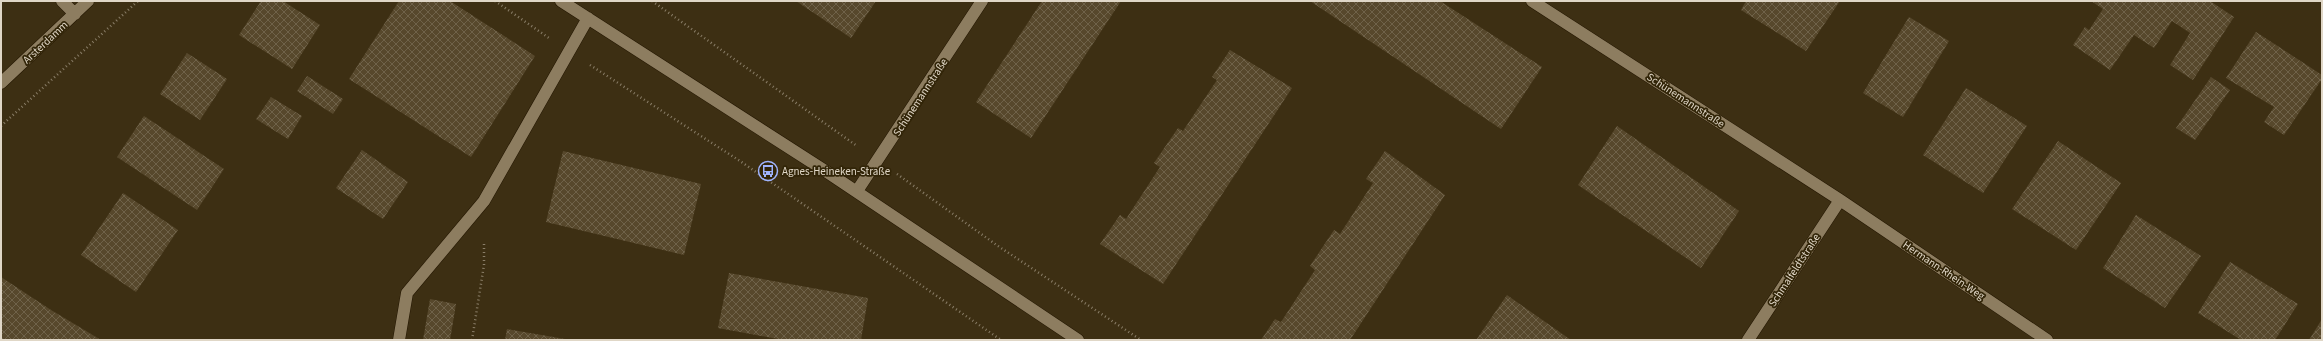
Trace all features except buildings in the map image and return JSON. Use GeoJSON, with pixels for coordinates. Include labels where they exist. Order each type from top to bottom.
{"type":"FeatureCollection","features":[{"type":"Feature","properties":{"kind":"street"},"geometry":{"type":"LineString","coordinates":[[62,1],[75,14]]}},
{"type":"Feature","properties":{"kind":"street","name":"Arsterdamm"},"geometry":{"type":"LineString","coordinates":[[1,83],[88,1]]}},
{"type":"Feature","properties":{"kind":"street"},"geometry":{"type":"LineString","coordinates":[[561,1],[857,191],[1078,340]]}},
{"type":"Feature","properties":{"kind":"street","name":"Schünemannstraße"},"geometry":{"type":"LineString","coordinates":[[857,191],[982,1]]}},
{"type":"Feature","properties":{"kind":"street","name":"Schünemannstraße"},"geometry":{"type":"LineString","coordinates":[[1532,1],[1840,200]]}},
{"type":"Feature","properties":{"kind":"street"},"geometry":{"type":"LineString","coordinates":[[399,340],[407,293],[484,201],[588,18]]}},
{"type":"Feature","properties":{"kind":"street","name":"Schmalfeldtstraße"},"geometry":{"type":"LineString","coordinates":[[1748,340],[1840,200]]}},
{"type":"Feature","properties":{"kind":"street","name":"Hermann-Rhein-Weg"},"geometry":{"type":"LineString","coordinates":[[1840,200],[2047,340]]}},
{"type":"Feature","properties":{"kind":"path"},"geometry":{"type":"LineString","coordinates":[[1,126],[138,1]]}},
{"type":"Feature","properties":{"kind":"path"},"geometry":{"type":"LineString","coordinates":[[495,1],[569,52],[740,161],[1001,340]]}},
{"type":"Feature","properties":{"kind":"path"},"geometry":{"type":"LineString","coordinates":[[652,1],[998,246],[1141,340]]}},
{"type":"Feature","properties":{"kind":"path"},"geometry":{"type":"LineString","coordinates":[[472,340],[484,265],[484,201]]}},
{"type":"Feature","properties":{"kind":"place","name":"Agnes-Heineken-Straße"},"geometry":{"type":"Point","coordinates":[768,171]}}]}
